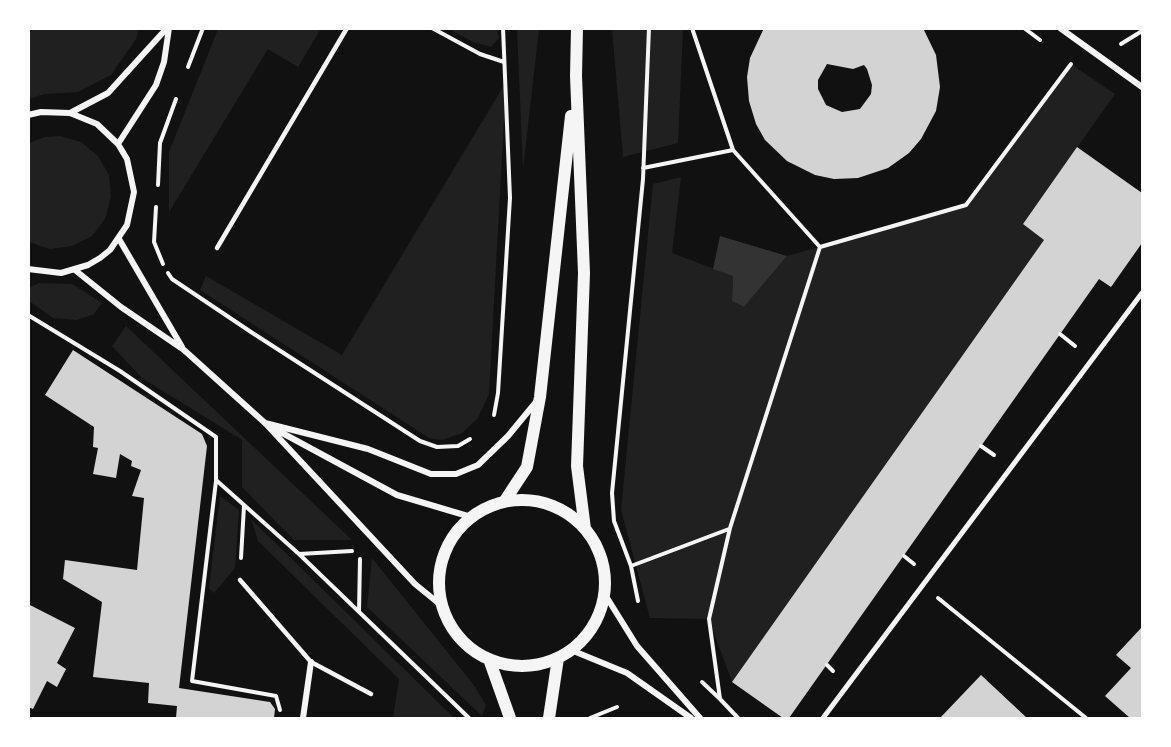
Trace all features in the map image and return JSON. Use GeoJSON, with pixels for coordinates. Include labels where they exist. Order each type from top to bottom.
{"type":"FeatureCollection","features":[{"type":"Feature","properties":{"kind":"main road"},"geometry":{"type":"LineString","coordinates":[[577,28],[576,76],[584,273],[577,466],[585,529]]}},
{"type":"Feature","properties":{"kind":"main road"},"geometry":{"type":"LineString","coordinates":[[504,502],[527,467],[540,397],[576,76]]}},
{"type":"Feature","properties":{"kind":"main road"},"geometry":{"type":"LineString","coordinates":[[533,501],[562,510],[585,529],[597,548],[604,570],[604,593],[593,625],[571,650],[558,658],[531,666],[502,664],[489,659],[459,638],[442,606],[439,578],[445,550],[460,527],[471,517],[504,502],[533,501]]}},
{"type":"Feature","properties":{"kind":"main road"},"geometry":{"type":"LineString","coordinates":[[549,718],[558,658]]}},
{"type":"Feature","properties":{"kind":"main road"},"geometry":{"type":"LineString","coordinates":[[489,659],[510,718]]}},
{"type":"Feature","properties":{"kind":"street"},"geometry":{"type":"LineString","coordinates":[[70,113],[108,93],[168,28]]}},
{"type":"Feature","properties":{"kind":"street"},"geometry":{"type":"LineString","coordinates":[[118,144],[156,85],[164,62],[168,28]]}},
{"type":"Feature","properties":{"kind":"street"},"geometry":{"type":"LineString","coordinates":[[1060,28],[1143,87]]}},
{"type":"Feature","properties":{"kind":"street"},"geometry":{"type":"LineString","coordinates":[[28,115],[48,112],[70,113],[98,124],[118,144],[127,159],[134,192],[127,225],[119,239],[100,258],[75,270],[61,273],[30,271]]}},
{"type":"Feature","properties":{"kind":"street"},"geometry":{"type":"LineString","coordinates":[[119,239],[184,350]]}},
{"type":"Feature","properties":{"kind":"street"},"geometry":{"type":"LineString","coordinates":[[75,270],[121,307],[184,350],[265,423],[415,584],[442,606]]}},
{"type":"Feature","properties":{"kind":"street"},"geometry":{"type":"LineString","coordinates":[[823,718],[1143,293]]}},
{"type":"Feature","properties":{"kind":"street"},"geometry":{"type":"LineString","coordinates":[[265,423],[368,449],[431,474],[456,474],[478,465],[508,436],[540,397]]}},
{"type":"Feature","properties":{"kind":"street"},"geometry":{"type":"LineString","coordinates":[[265,423],[397,495],[471,517]]}},
{"type":"Feature","properties":{"kind":"street"},"geometry":{"type":"LineString","coordinates":[[604,593],[637,646],[700,718]]}},
{"type":"Feature","properties":{"kind":"street"},"geometry":{"type":"LineString","coordinates":[[571,650],[627,673],[691,718]]}},
{"type":"Feature","properties":{"kind":"street"},"geometry":{"type":"LineString","coordinates":[[303,718],[311,662]]}},
{"type":"Feature","properties":{"kind":"lane"},"geometry":{"type":"LineString","coordinates":[[217,248],[347,28]]}},
{"type":"Feature","properties":{"kind":"lane"},"geometry":{"type":"LineString","coordinates":[[240,580],[311,662],[371,694]]}},
{"type":"Feature","properties":{"kind":"path"},"geometry":{"type":"LineString","coordinates":[[187,70],[203,28]]}},
{"type":"Feature","properties":{"kind":"path"},"geometry":{"type":"LineString","coordinates":[[432,28],[480,54],[504,62]]}},
{"type":"Feature","properties":{"kind":"path"},"geometry":{"type":"LineString","coordinates":[[487,424],[494,415],[498,393],[510,198],[503,28]]}},
{"type":"Feature","properties":{"kind":"path"},"geometry":{"type":"LineString","coordinates":[[639,607],[631,566],[614,521],[612,493],[643,168],[650,28]]}},
{"type":"Feature","properties":{"kind":"path"},"geometry":{"type":"LineString","coordinates":[[692,28],[733,150],[820,247]]}},
{"type":"Feature","properties":{"kind":"path"},"geometry":{"type":"LineString","coordinates":[[1118,45],[1143,31]]}},
{"type":"Feature","properties":{"kind":"path"},"geometry":{"type":"LineString","coordinates":[[820,247],[966,205],[1071,64]]}},
{"type":"Feature","properties":{"kind":"path"},"geometry":{"type":"LineString","coordinates":[[157,191],[160,143],[180,91]]}},
{"type":"Feature","properties":{"kind":"path"},"geometry":{"type":"LineString","coordinates":[[643,168],[733,150]]}},
{"type":"Feature","properties":{"kind":"path"},"geometry":{"type":"LineString","coordinates":[[157,201],[154,242],[164,268],[172,279],[420,441],[437,447],[458,446],[473,437]]}},
{"type":"Feature","properties":{"kind":"path"},"geometry":{"type":"LineString","coordinates":[[720,699],[709,619],[730,528],[820,247]]}},
{"type":"Feature","properties":{"kind":"path"},"geometry":{"type":"LineString","coordinates":[[28,315],[120,371],[216,437],[216,480],[192,681],[276,696],[280,718]]}},
{"type":"Feature","properties":{"kind":"path"},"geometry":{"type":"LineString","coordinates":[[216,480],[299,554],[469,718]]}},
{"type":"Feature","properties":{"kind":"path"},"geometry":{"type":"LineString","coordinates":[[240,580],[244,505]]}},
{"type":"Feature","properties":{"kind":"path"},"geometry":{"type":"LineString","coordinates":[[631,566],[730,528]]}},
{"type":"Feature","properties":{"kind":"path"},"geometry":{"type":"LineString","coordinates":[[299,554],[360,550],[359,612]]}},
{"type":"Feature","properties":{"kind":"path"},"geometry":{"type":"LineString","coordinates":[[924,586],[1086,718]]}},
{"type":"Feature","properties":{"kind":"path"},"geometry":{"type":"LineString","coordinates":[[694,675],[738,718]]}},
{"type":"Feature","properties":{"kind":"path"},"geometry":{"type":"LineString","coordinates":[[590,718],[617,707]]}},
{"type":"Feature","properties":{"kind":"shaded area"},"geometry":{"type":"Polygon","coordinates":[[[29,28],[139,29],[136,39],[111,75],[78,92],[44,94],[29,99],[29,28]]]}},
{"type":"Feature","properties":{"kind":"shaded area"},"geometry":{"type":"Polygon","coordinates":[[[218,29],[320,30],[298,67],[268,49],[169,212],[169,152],[218,29]]]}},
{"type":"Feature","properties":{"kind":"shaded area"},"geometry":{"type":"Polygon","coordinates":[[[449,29],[497,29],[499,38],[491,47],[473,42],[449,29]]]}},
{"type":"Feature","properties":{"kind":"shaded area"},"geometry":{"type":"Polygon","coordinates":[[[517,29],[539,29],[523,169],[517,29]]]}},
{"type":"Feature","properties":{"kind":"shaded area"},"geometry":{"type":"Polygon","coordinates":[[[612,29],[683,29],[678,143],[623,157],[612,29]]]}},
{"type":"Feature","properties":{"kind":"shaded area"},"geometry":{"type":"Polygon","coordinates":[[[1071,64],[1115,94],[1023,224],[1044,240],[732,682],[709,619],[650,618],[621,510],[653,184],[681,177],[672,253],[733,276],[732,301],[744,307],[787,256],[966,205],[1071,64]]]}},
{"type":"Feature","properties":{"kind":"shaded area"},"geometry":{"type":"Polygon","coordinates":[[[506,82],[489,394],[478,418],[462,433],[442,440],[429,438],[200,290],[206,276],[342,355],[506,82]]]}},
{"type":"Feature","properties":{"kind":"shaded area"},"geometry":{"type":"Polygon","coordinates":[[[60,136],[81,142],[98,156],[109,175],[111,197],[105,219],[92,236],[72,246],[50,249],[29,242],[29,143],[45,137],[60,136]]]}},
{"type":"Feature","properties":{"kind":"shaded area"},"geometry":{"type":"Polygon","coordinates":[[[720,236],[787,256],[744,307],[732,301],[733,276],[713,269],[720,236]]]}},
{"type":"Feature","properties":{"kind":"shaded area"},"geometry":{"type":"Polygon","coordinates":[[[39,283],[72,284],[102,303],[94,314],[77,320],[53,318],[29,301],[29,288],[39,283]]]}},
{"type":"Feature","properties":{"kind":"shaded area"},"geometry":{"type":"Polygon","coordinates":[[[126,326],[352,540],[294,540],[242,487],[242,440],[142,378],[112,346],[126,326]]]}},
{"type":"Feature","properties":{"kind":"shaded area"},"geometry":{"type":"Polygon","coordinates":[[[220,496],[239,510],[235,568],[214,593],[209,588],[220,496]]]}},
{"type":"Feature","properties":{"kind":"shaded area"},"geometry":{"type":"Polygon","coordinates":[[[251,519],[453,718],[393,718],[399,679],[258,541],[251,519]]]}},
{"type":"Feature","properties":{"kind":"shaded area"},"geometry":{"type":"Polygon","coordinates":[[[372,558],[473,684],[486,705],[482,716],[367,607],[372,558]]]}},
{"type":"Feature","properties":{"kind":"building"},"geometry":{"type":"Polygon","coordinates":[[[764,28],[923,28],[936,55],[940,87],[936,111],[921,139],[909,153],[888,168],[858,178],[834,179],[815,175],[787,161],[765,140],[756,124],[749,101],[747,77],[750,58],[764,28]],[[827,64],[818,80],[818,89],[826,105],[842,112],[860,109],[871,94],[872,85],[864,65],[853,69],[827,64]]]}},
{"type":"Feature","properties":{"kind":"building"},"geometry":{"type":"Polygon","coordinates":[[[1077,147],[1142,193],[1142,243],[1111,287],[1099,279],[789,718],[783,718],[732,682],[1044,240],[1023,224],[1077,147]]]}},
{"type":"Feature","properties":{"kind":"building"},"geometry":{"type":"Polygon","coordinates":[[[73,350],[202,434],[207,446],[179,688],[270,702],[275,709],[274,718],[176,718],[177,706],[148,703],[149,683],[93,677],[102,602],[63,579],[65,560],[137,570],[144,498],[132,496],[141,470],[131,466],[132,461],[120,454],[116,478],[93,474],[98,448],[93,447],[94,427],[45,395],[73,350]]]}},
{"type":"Feature","properties":{"kind":"building"},"geometry":{"type":"Polygon","coordinates":[[[28,604],[75,628],[57,663],[66,669],[57,687],[47,681],[33,709],[28,707],[28,604]]]}},
{"type":"Feature","properties":{"kind":"building"},"geometry":{"type":"Polygon","coordinates":[[[1142,627],[1142,718],[1130,718],[1105,696],[1131,668],[1116,655],[1142,627]]]}},
{"type":"Feature","properties":{"kind":"building"},"geometry":{"type":"Polygon","coordinates":[[[981,675],[1027,718],[940,718],[981,675]]]}}]}
